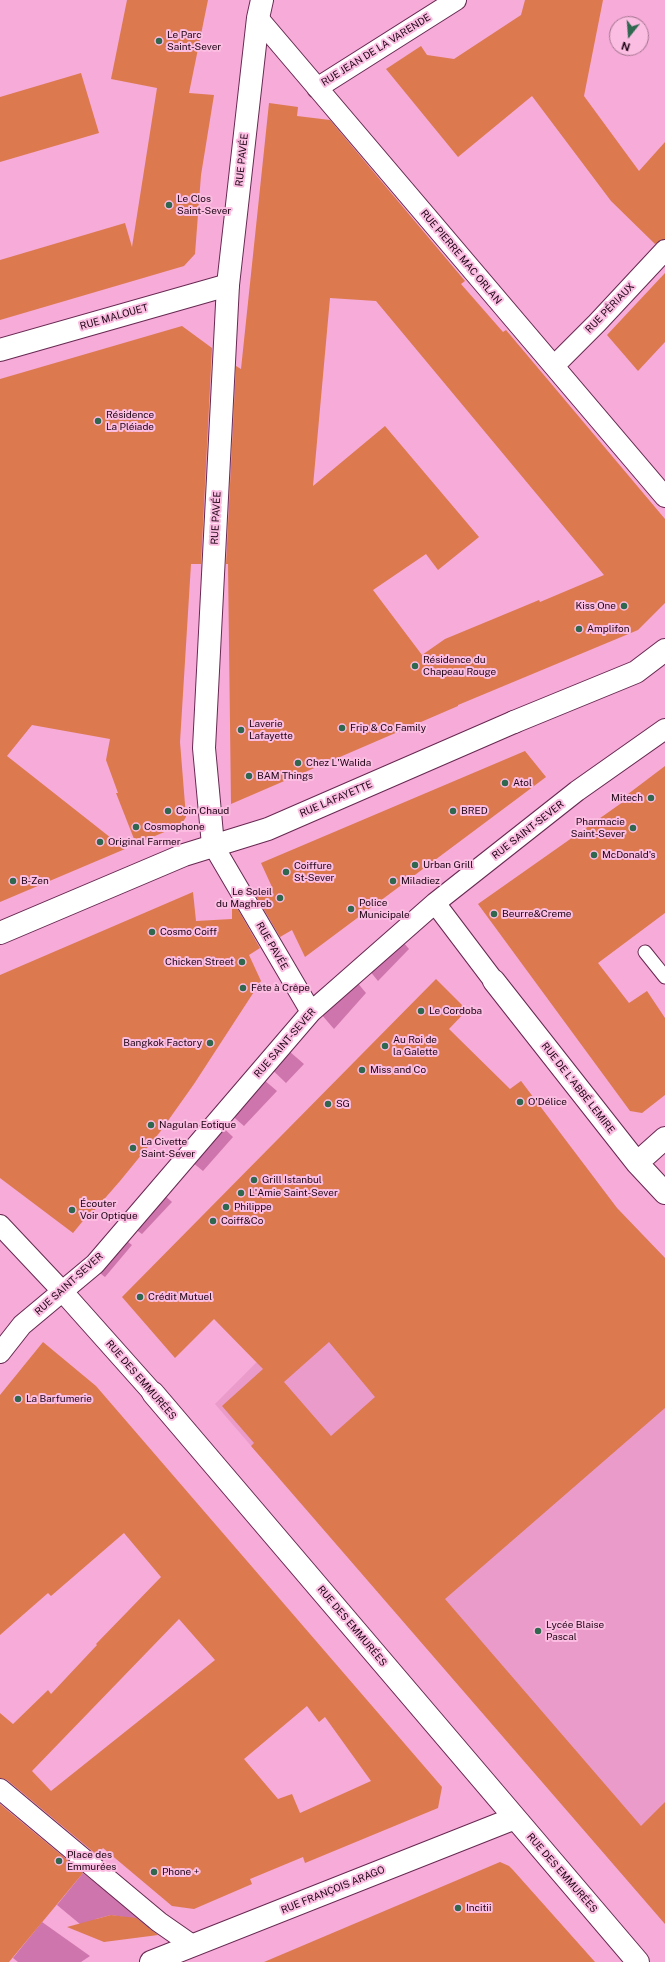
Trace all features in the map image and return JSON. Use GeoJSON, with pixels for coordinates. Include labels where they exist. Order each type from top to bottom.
{"type":"FeatureCollection","features":[{"type":"Feature","properties":{"kind":"street","name":"RUE JEAN DE LA VARENDE"},"geometry":{"type":"LineString","coordinates":[[317,88],[456,0]]}},
{"type":"Feature","properties":{"kind":"street","name":"RUE PIERRE MAC ORLAN"},"geometry":{"type":"LineString","coordinates":[[260,9],[317,88],[665,496]]}},
{"type":"Feature","properties":{"kind":"street","name":"RUE PAVÉE"},"geometry":{"type":"LineString","coordinates":[[260,9],[228,285],[204,748],[213,845],[311,1012]]}},
{"type":"Feature","properties":{"kind":"street","name":"RUE PÉRIAUX"},"geometry":{"type":"LineString","coordinates":[[554,366],[597,323],[665,250]]}},
{"type":"Feature","properties":{"kind":"street","name":"RUE MALOUET"},"geometry":{"type":"LineString","coordinates":[[0,350],[228,285]]}},
{"type":"Feature","properties":{"kind":"street","name":"RUE LAFAYETTE"},"geometry":{"type":"LineString","coordinates":[[0,933],[184,855],[268,829],[514,722],[636,672],[665,650]]}},
{"type":"Feature","properties":{"kind":"street","name":"RUE SAINT-SEVER"},"geometry":{"type":"LineString","coordinates":[[0,1353],[22,1325],[63,1292],[94,1264],[311,1012],[435,903],[577,791],[665,729]]}},
{"type":"Feature","properties":{"kind":"street"},"geometry":{"type":"LineString","coordinates":[[435,903],[494,981]]}},
{"type":"Feature","properties":{"kind":"street","name":"RUE DE L'ABBÉ LEMIRE"},"geometry":{"type":"LineString","coordinates":[[494,981],[637,1163],[665,1193]]}},
{"type":"Feature","properties":{"kind":"street"},"geometry":{"type":"LineString","coordinates":[[637,1163],[665,1138]]}},
{"type":"Feature","properties":{"kind":"street","name":"RUE DES EMMURÉES"},"geometry":{"type":"LineString","coordinates":[[0,1225],[63,1292],[153,1393],[638,1962]]}},
{"type":"Feature","properties":{"kind":"street"},"geometry":{"type":"LineString","coordinates":[[0,1789],[160,1922],[192,1945]]}},
{"type":"Feature","properties":{"kind":"street","name":"RUE FRANÇOIS ARAGO"},"geometry":{"type":"LineString","coordinates":[[151,1962],[515,1818]]}},
{"type":"Feature","properties":{"kind":"lane"},"geometry":{"type":"LineString","coordinates":[[645,952],[665,977]]}},
{"type":"Feature","properties":{"kind":"shaded area"},"geometry":{"type":"Polygon","coordinates":[[[396,934],[409,949],[378,981],[360,959],[396,934]]]}},
{"type":"Feature","properties":{"kind":"shaded area"},"geometry":{"type":"Polygon","coordinates":[[[346,969],[366,993],[334,1029],[308,999],[346,969]]]}},
{"type":"Feature","properties":{"kind":"shaded area"},"geometry":{"type":"Polygon","coordinates":[[[275,1039],[304,1064],[286,1083],[259,1057],[275,1039]]]}},
{"type":"Feature","properties":{"kind":"shaded area"},"geometry":{"type":"Polygon","coordinates":[[[250,1068],[277,1091],[244,1126],[221,1106],[250,1068]]]}},
{"type":"Feature","properties":{"kind":"shaded area","name":"Lycée Blaise Pascal"},"geometry":{"type":"Polygon","coordinates":[[[521,1081],[617,1208],[665,1258],[665,1924],[608,1858],[613,1853],[271,1469],[215,1404],[456,1162],[471,1118],[521,1081]]]}},
{"type":"Feature","properties":{"kind":"shaded area"},"geometry":{"type":"Polygon","coordinates":[[[212,1117],[233,1137],[203,1171],[181,1153],[212,1117]]]}},
{"type":"Feature","properties":{"kind":"shaded area"},"geometry":{"type":"Polygon","coordinates":[[[154,1186],[172,1202],[142,1234],[124,1221],[154,1186]]]}},
{"type":"Feature","properties":{"kind":"shaded area"},"geometry":{"type":"Polygon","coordinates":[[[115,1232],[132,1245],[105,1277],[88,1264],[115,1232]]]}},
{"type":"Feature","properties":{"kind":"shaded area"},"geometry":{"type":"Polygon","coordinates":[[[83,1873],[152,1927],[134,1935],[134,1921],[124,1917],[111,1915],[96,1919],[86,1929],[57,1905],[83,1873]]]}},
{"type":"Feature","properties":{"kind":"shaded area"},"geometry":{"type":"Polygon","coordinates":[[[42,1922],[90,1956],[81,1962],[18,1962],[13,1958],[42,1922]]]}},
{"type":"Feature","properties":{"kind":"building","name":"Le Clos Saint-Sever"},"geometry":{"type":"Polygon","coordinates":[[[127,0],[208,0],[189,93],[214,95],[201,175],[195,254],[184,266],[0,320],[0,260],[125,223],[132,247],[157,88],[111,79],[127,0]]]}},
{"type":"Feature","properties":{"kind":"building"},"geometry":{"type":"Polygon","coordinates":[[[525,0],[603,0],[584,96],[639,171],[665,142],[665,239],[655,244],[611,201],[532,96],[458,157],[386,69],[421,46],[427,55],[454,59],[521,15],[525,0]]]}},
{"type":"Feature","properties":{"kind":"building"},"geometry":{"type":"Polygon","coordinates":[[[81,73],[99,133],[0,162],[0,97],[81,73]]]}},
{"type":"Feature","properties":{"kind":"building"},"geometry":{"type":"Polygon","coordinates":[[[269,103],[298,107],[297,116],[330,120],[465,281],[461,284],[503,332],[506,330],[665,519],[665,603],[638,630],[458,705],[231,804],[228,564],[226,564],[236,366],[241,369],[269,103]],[[330,298],[313,486],[385,426],[479,537],[438,570],[426,554],[373,590],[422,655],[445,639],[604,575],[376,301],[330,298]]]}},
{"type":"Feature","properties":{"kind":"building"},"geometry":{"type":"Polygon","coordinates":[[[665,273],[665,342],[638,371],[607,335],[665,273]]]}},
{"type":"Feature","properties":{"kind":"building"},"geometry":{"type":"Polygon","coordinates":[[[182,326],[212,348],[201,564],[191,564],[180,742],[186,817],[181,825],[136,844],[116,793],[118,793],[106,760],[110,739],[32,725],[7,756],[125,849],[0,902],[0,379],[182,326]]]}},
{"type":"Feature","properties":{"kind":"building"},"geometry":{"type":"Polygon","coordinates":[[[525,751],[546,777],[305,957],[292,930],[280,937],[256,896],[272,887],[261,863],[525,751]]]}},
{"type":"Feature","properties":{"kind":"building"},"geometry":{"type":"Polygon","coordinates":[[[665,766],[665,913],[598,963],[629,1003],[647,991],[665,1018],[665,1095],[642,1113],[630,1111],[478,904],[630,797],[628,794],[665,766]]]}},
{"type":"Feature","properties":{"kind":"building"},"geometry":{"type":"Polygon","coordinates":[[[193,892],[196,921],[232,919],[232,908],[236,906],[260,948],[249,955],[261,981],[194,1084],[160,1132],[120,1181],[93,1212],[91,1211],[73,1233],[0,1178],[0,975],[193,892]]]}},
{"type":"Feature","properties":{"kind":"building","name":"Lycée Blaise Pascal"},"geometry":{"type":"Polygon","coordinates":[[[436,979],[467,1010],[449,1029],[510,1089],[521,1081],[617,1208],[665,1258],[665,1408],[445,1599],[641,1826],[665,1802],[665,1924],[251,1446],[254,1443],[222,1406],[263,1369],[214,1319],[175,1358],[122,1297],[436,979]],[[329,1342],[284,1382],[331,1436],[375,1397],[329,1342]]]}},
{"type":"Feature","properties":{"kind":"building"},"geometry":{"type":"Polygon","coordinates":[[[43,1342],[96,1386],[442,1787],[438,1808],[305,1863],[303,1857],[250,1879],[252,1884],[194,1909],[172,1906],[103,1848],[97,1855],[7,1780],[0,1778],[0,1713],[13,1724],[48,1690],[51,1694],[97,1645],[96,1644],[161,1577],[124,1533],[51,1596],[48,1593],[0,1635],[0,1395],[43,1342]],[[179,1619],[32,1771],[51,1791],[215,1660],[179,1619]],[[307,1706],[244,1759],[278,1799],[292,1794],[300,1813],[371,1781],[325,1717],[319,1722],[307,1706]]]}},
{"type":"Feature","properties":{"kind":"building"},"geometry":{"type":"Polygon","coordinates":[[[0,1804],[83,1873],[9,1962],[0,1962],[0,1804]]]}},
{"type":"Feature","properties":{"kind":"building","name":"Incitii"},"geometry":{"type":"Polygon","coordinates":[[[500,1862],[509,1866],[513,1870],[595,1962],[264,1962],[500,1862]]]}},
{"type":"Feature","properties":{"kind":"building"},"geometry":{"type":"Polygon","coordinates":[[[111,1915],[136,1918],[158,1935],[104,1942],[67,1927],[111,1915]]]}},
{"type":"Feature","properties":{"kind":"place","name":"Le Parc Saint-Sever"},"geometry":{"type":"Point","coordinates":[159,41]}},
{"type":"Feature","properties":{"kind":"place","name":"Le Clos Saint-Sever"},"geometry":{"type":"Point","coordinates":[169,205]}},
{"type":"Feature","properties":{"kind":"place","name":"Résidence La Pléiade"},"geometry":{"type":"Point","coordinates":[98,421]}},
{"type":"Feature","properties":{"kind":"place","name":"Kiss One"},"geometry":{"type":"Point","coordinates":[624,606]}},
{"type":"Feature","properties":{"kind":"place","name":"Amplifon"},"geometry":{"type":"Point","coordinates":[579,629]}},
{"type":"Feature","properties":{"kind":"place","name":"Résidence du Chapeau Rouge"},"geometry":{"type":"Point","coordinates":[415,666]}},
{"type":"Feature","properties":{"kind":"place","name":"Frip & Co Family"},"geometry":{"type":"Point","coordinates":[342,728]}},
{"type":"Feature","properties":{"kind":"place","name":"Laverie Lafayette"},"geometry":{"type":"Point","coordinates":[241,730]}},
{"type":"Feature","properties":{"kind":"place","name":"Chez L'Walida"},"geometry":{"type":"Point","coordinates":[298,763]}},
{"type":"Feature","properties":{"kind":"place","name":"BAM Things"},"geometry":{"type":"Point","coordinates":[249,776]}},
{"type":"Feature","properties":{"kind":"place","name":"Atol"},"geometry":{"type":"Point","coordinates":[505,783]}},
{"type":"Feature","properties":{"kind":"place","name":"Mitech"},"geometry":{"type":"Point","coordinates":[651,798]}},
{"type":"Feature","properties":{"kind":"place","name":"Coin Chaud"},"geometry":{"type":"Point","coordinates":[168,811]}},
{"type":"Feature","properties":{"kind":"place","name":"BRED"},"geometry":{"type":"Point","coordinates":[453,811]}},
{"type":"Feature","properties":{"kind":"place","name":"Cosmophone"},"geometry":{"type":"Point","coordinates":[136,827]}},
{"type":"Feature","properties":{"kind":"place","name":"Pharmacie Saint-Sever"},"geometry":{"type":"Point","coordinates":[633,828]}},
{"type":"Feature","properties":{"kind":"place","name":"Original Farmer"},"geometry":{"type":"Point","coordinates":[100,842]}},
{"type":"Feature","properties":{"kind":"place","name":"McDonald's"},"geometry":{"type":"Point","coordinates":[594,855]}},
{"type":"Feature","properties":{"kind":"place","name":"Urban Grill"},"geometry":{"type":"Point","coordinates":[415,865]}},
{"type":"Feature","properties":{"kind":"place","name":"Coiffure St-Sever"},"geometry":{"type":"Point","coordinates":[286,872]}},
{"type":"Feature","properties":{"kind":"place","name":"B-Zen"},"geometry":{"type":"Point","coordinates":[13,881]}},
{"type":"Feature","properties":{"kind":"place","name":"Miladiez"},"geometry":{"type":"Point","coordinates":[393,881]}},
{"type":"Feature","properties":{"kind":"place","name":"Le Soleil du Maghreb"},"geometry":{"type":"Point","coordinates":[280,898]}},
{"type":"Feature","properties":{"kind":"place","name":"Police Municipale"},"geometry":{"type":"Point","coordinates":[351,909]}},
{"type":"Feature","properties":{"kind":"place","name":"Beurre&Creme"},"geometry":{"type":"Point","coordinates":[494,914]}},
{"type":"Feature","properties":{"kind":"place","name":"Cosmo Coiff"},"geometry":{"type":"Point","coordinates":[152,932]}},
{"type":"Feature","properties":{"kind":"place","name":"Chicken Street"},"geometry":{"type":"Point","coordinates":[242,962]}},
{"type":"Feature","properties":{"kind":"place","name":"Fête à Crêpe"},"geometry":{"type":"Point","coordinates":[243,988]}},
{"type":"Feature","properties":{"kind":"place","name":"Le Cordoba"},"geometry":{"type":"Point","coordinates":[421,1011]}},
{"type":"Feature","properties":{"kind":"place","name":"Bangkok Factory"},"geometry":{"type":"Point","coordinates":[210,1043]}},
{"type":"Feature","properties":{"kind":"place","name":"Au Roi de la Galette"},"geometry":{"type":"Point","coordinates":[385,1046]}},
{"type":"Feature","properties":{"kind":"place","name":"Miss and Co"},"geometry":{"type":"Point","coordinates":[362,1070]}},
{"type":"Feature","properties":{"kind":"place","name":"O'Délice"},"geometry":{"type":"Point","coordinates":[520,1102]}},
{"type":"Feature","properties":{"kind":"place","name":"SG"},"geometry":{"type":"Point","coordinates":[328,1104]}},
{"type":"Feature","properties":{"kind":"place","name":"Nagulan Eotique"},"geometry":{"type":"Point","coordinates":[151,1125]}},
{"type":"Feature","properties":{"kind":"place","name":"La Civette Saint-Sever"},"geometry":{"type":"Point","coordinates":[133,1148]}},
{"type":"Feature","properties":{"kind":"place","name":"Grill Istanbul"},"geometry":{"type":"Point","coordinates":[254,1180]}},
{"type":"Feature","properties":{"kind":"place","name":"L'Amie Saint-Sever"},"geometry":{"type":"Point","coordinates":[241,1193]}},
{"type":"Feature","properties":{"kind":"place","name":"Philippe"},"geometry":{"type":"Point","coordinates":[226,1207]}},
{"type":"Feature","properties":{"kind":"place","name":"Écouter Voir Optique"},"geometry":{"type":"Point","coordinates":[72,1210]}},
{"type":"Feature","properties":{"kind":"place","name":"Coiff&Co"},"geometry":{"type":"Point","coordinates":[213,1221]}},
{"type":"Feature","properties":{"kind":"place","name":"Crédit Mutuel"},"geometry":{"type":"Point","coordinates":[140,1297]}},
{"type":"Feature","properties":{"kind":"place","name":"La Barfumerie"},"geometry":{"type":"Point","coordinates":[18,1399]}},
{"type":"Feature","properties":{"kind":"place","name":"Lycée Blaise Pascal"},"geometry":{"type":"Point","coordinates":[538,1631]}},
{"type":"Feature","properties":{"kind":"place","name":"Place des Emmurées"},"geometry":{"type":"Point","coordinates":[59,1861]}},
{"type":"Feature","properties":{"kind":"place","name":"Phone +"},"geometry":{"type":"Point","coordinates":[154,1872]}},
{"type":"Feature","properties":{"kind":"place","name":"Incitii"},"geometry":{"type":"Point","coordinates":[458,1908]}}]}
